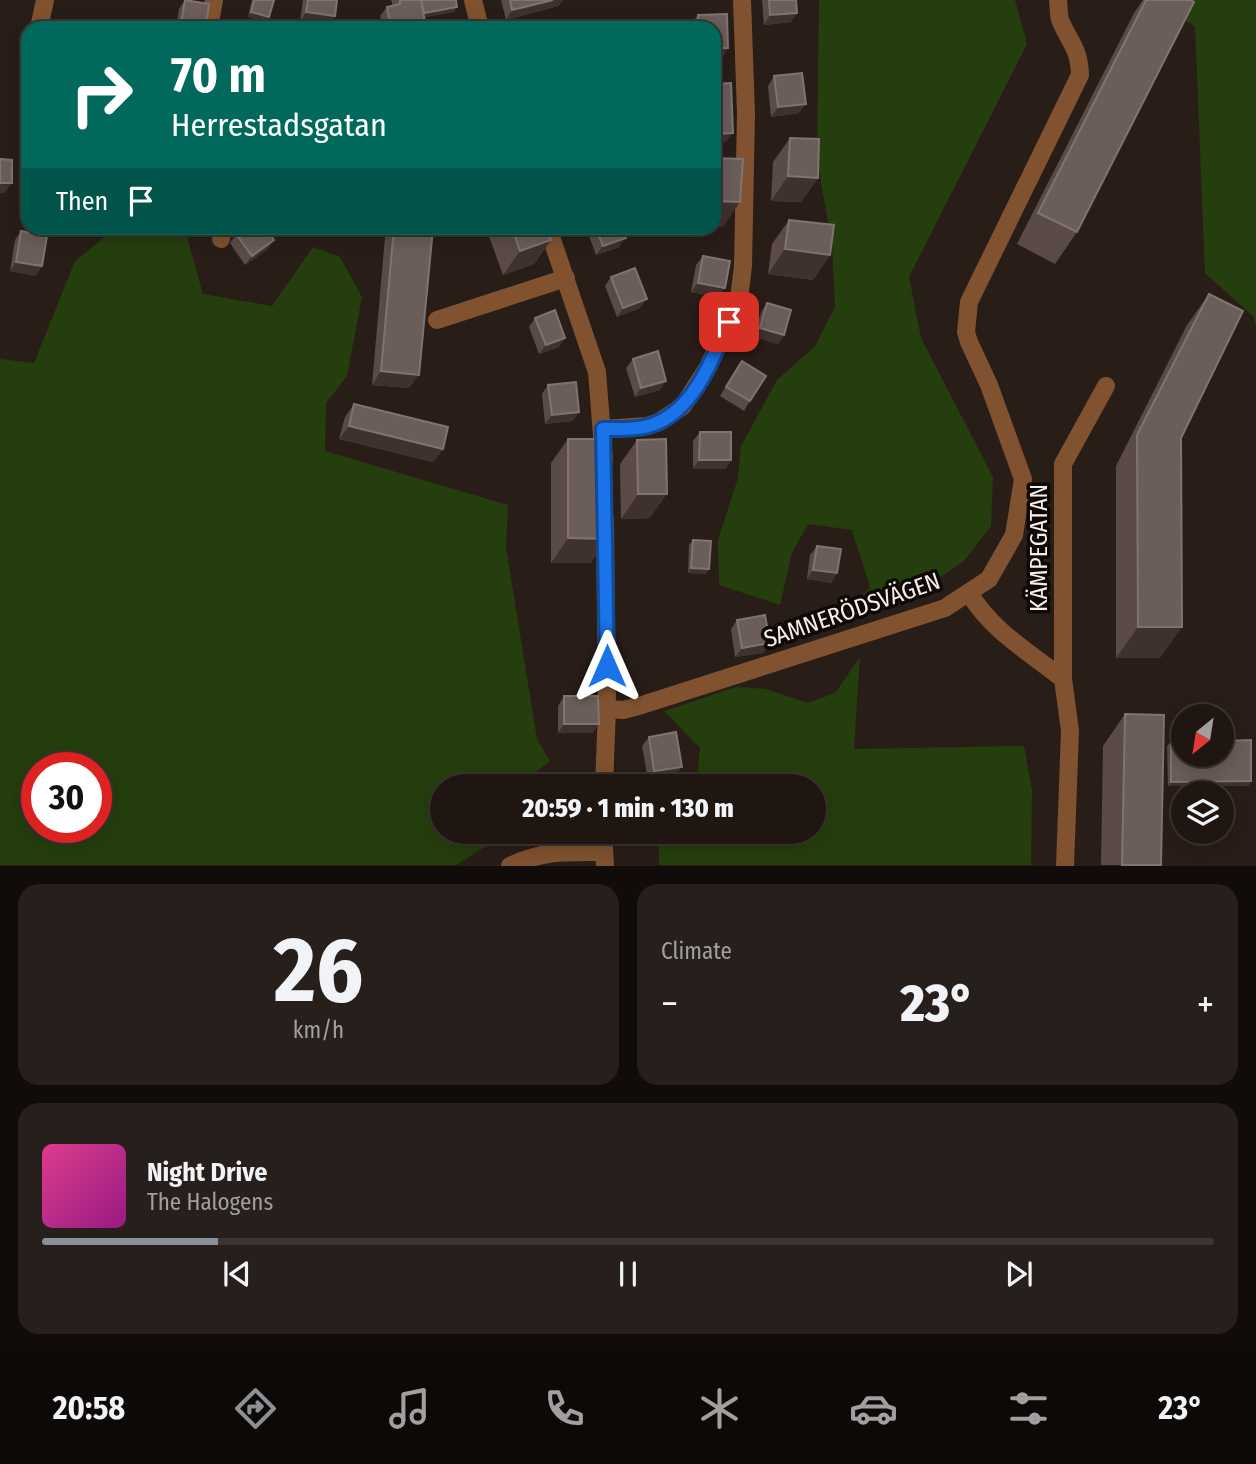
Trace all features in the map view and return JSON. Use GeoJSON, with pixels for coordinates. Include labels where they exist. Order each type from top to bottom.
{"type":"FeatureCollection","features":[{"type":"Feature","properties":{"kind":"street"},"geometry":{"type":"LineString","coordinates":[[40,21],[45,0]]}},
{"type":"Feature","properties":{"kind":"street"},"geometry":{"type":"LineString","coordinates":[[210,21],[214,0]]}},
{"type":"Feature","properties":{"kind":"street"},"geometry":{"type":"LineString","coordinates":[[473,0],[478,21]]}},
{"type":"Feature","properties":{"kind":"street"},"geometry":{"type":"LineString","coordinates":[[603,429],[647,426],[659,422],[682,406],[708,367],[739,299],[743,266],[746,113],[742,0]]}},
{"type":"Feature","properties":{"kind":"street","name":"SAMNERÖDSVÄGEN"},"geometry":{"type":"LineString","coordinates":[[607,709],[624,710],[682,693],[944,608],[989,579],[1014,535],[1023,479],[989,385],[969,342],[966,318],[969,302],[1080,75],[1080,59],[1060,21],[1058,0]]}},
{"type":"Feature","properties":{"kind":"street"},"geometry":{"type":"LineString","coordinates":[[551,235],[597,372],[603,429],[607,709],[604,774]]}},
{"type":"Feature","properties":{"kind":"street"},"geometry":{"type":"LineString","coordinates":[[438,320],[566,278]]}},
{"type":"Feature","properties":{"kind":"street","name":"KÄMPEGATAN"},"geometry":{"type":"LineString","coordinates":[[1065,866],[1070,731],[1063,679],[1063,464],[1106,386]]}},
{"type":"Feature","properties":{"kind":"street","name":"KÄMPEGATAN"},"geometry":{"type":"LineString","coordinates":[[969,593],[976,605],[1003,635],[1063,679]]}},
{"type":"Feature","properties":{"kind":"street"},"geometry":{"type":"LineString","coordinates":[[510,866],[543,853],[604,859]]}},
{"type":"Feature","properties":{"kind":"green space"},"geometry":{"type":"Polygon","coordinates":[[[819,0],[1015,0],[1027,44],[909,277],[921,338],[993,477],[991,526],[964,561],[929,585],[886,600],[835,625],[870,587],[852,530],[808,524],[792,553],[780,605],[719,585],[718,540],[738,478],[741,446],[777,380],[815,346],[835,307],[832,245],[817,159],[819,0]]]}},
{"type":"Feature","properties":{"kind":"green space"},"geometry":{"type":"Polygon","coordinates":[[[1147,0],[1256,0],[1256,327],[1254,317],[1205,273],[1195,26],[1147,0]]]}},
{"type":"Feature","properties":{"kind":"green space"},"geometry":{"type":"Polygon","coordinates":[[[107,235],[187,235],[203,294],[272,306],[313,247],[340,257],[362,297],[347,376],[326,403],[325,451],[508,505],[506,547],[537,739],[550,761],[534,774],[430,774],[430,844],[490,844],[456,865],[0,865],[0,359],[34,363],[75,261],[107,235]]]}},
{"type":"Feature","properties":{"kind":"green space"},"geometry":{"type":"Polygon","coordinates":[[[860,657],[854,749],[1024,746],[1032,790],[1031,865],[659,865],[659,844],[826,844],[826,774],[697,774],[700,748],[664,711],[736,687],[766,689],[808,703],[835,693],[860,657]]]}},
{"type":"Feature","properties":{"kind":"building"},"geometry":{"type":"Polygon","coordinates":[[[185,0],[209,4],[207,21],[182,21],[185,0]]]}},
{"type":"Feature","properties":{"kind":"building"},"geometry":{"type":"Polygon","coordinates":[[[254,0],[274,0],[269,17],[251,12],[254,0]]]}},
{"type":"Feature","properties":{"kind":"building"},"geometry":{"type":"Polygon","coordinates":[[[308,0],[337,0],[335,16],[306,12],[308,0]]]}},
{"type":"Feature","properties":{"kind":"building"},"geometry":{"type":"Polygon","coordinates":[[[400,0],[421,0],[425,21],[390,21],[387,7],[400,4],[400,0]]]}},
{"type":"Feature","properties":{"kind":"building"},"geometry":{"type":"Polygon","coordinates":[[[421,0],[456,0],[457,7],[424,13],[421,0]]]}},
{"type":"Feature","properties":{"kind":"building"},"geometry":{"type":"Polygon","coordinates":[[[510,0],[553,0],[512,10],[510,0]]]}},
{"type":"Feature","properties":{"kind":"building"},"geometry":{"type":"Polygon","coordinates":[[[769,0],[796,0],[797,13],[770,15],[769,0]]]}},
{"type":"Feature","properties":{"kind":"building"},"geometry":{"type":"Polygon","coordinates":[[[1146,0],[1194,2],[1077,232],[1038,213],[1146,0]]]}},
{"type":"Feature","properties":{"kind":"building"},"geometry":{"type":"Polygon","coordinates":[[[727,14],[728,48],[721,48],[721,21],[698,21],[698,15],[727,14]]]}},
{"type":"Feature","properties":{"kind":"building"},"geometry":{"type":"Polygon","coordinates":[[[802,73],[806,104],[778,107],[774,76],[802,73]]]}},
{"type":"Feature","properties":{"kind":"building"},"geometry":{"type":"Polygon","coordinates":[[[731,83],[733,133],[721,134],[721,84],[731,83]]]}},
{"type":"Feature","properties":{"kind":"building"},"geometry":{"type":"Polygon","coordinates":[[[790,138],[819,139],[818,178],[788,176],[790,138]]]}},
{"type":"Feature","properties":{"kind":"building"},"geometry":{"type":"Polygon","coordinates":[[[721,158],[743,159],[740,202],[721,201],[721,158]]]}},
{"type":"Feature","properties":{"kind":"building"},"geometry":{"type":"Polygon","coordinates":[[[0,159],[12,160],[12,183],[0,183],[0,159]]]}},
{"type":"Feature","properties":{"kind":"building"},"geometry":{"type":"Polygon","coordinates":[[[789,220],[834,225],[830,255],[785,249],[789,220]]]}},
{"type":"Feature","properties":{"kind":"building"},"geometry":{"type":"Polygon","coordinates":[[[21,231],[21,235],[47,236],[42,266],[16,262],[21,231]]]}},
{"type":"Feature","properties":{"kind":"building"},"geometry":{"type":"Polygon","coordinates":[[[237,235],[270,235],[274,240],[252,256],[237,235]]]}},
{"type":"Feature","properties":{"kind":"building"},"geometry":{"type":"Polygon","coordinates":[[[393,235],[432,235],[419,375],[381,371],[393,235]]]}},
{"type":"Feature","properties":{"kind":"building"},"geometry":{"type":"Polygon","coordinates":[[[514,235],[549,235],[551,240],[520,251],[514,235]]]}},
{"type":"Feature","properties":{"kind":"building"},"geometry":{"type":"Polygon","coordinates":[[[599,235],[625,235],[626,238],[603,246],[599,235]]]}},
{"type":"Feature","properties":{"kind":"building"},"geometry":{"type":"Polygon","coordinates":[[[703,256],[730,261],[725,288],[698,283],[703,256]]]}},
{"type":"Feature","properties":{"kind":"building"},"geometry":{"type":"Polygon","coordinates":[[[635,268],[647,299],[623,308],[611,277],[635,268]]]}},
{"type":"Feature","properties":{"kind":"building"},"geometry":{"type":"Polygon","coordinates":[[[1209,294],[1243,311],[1181,438],[1182,627],[1138,627],[1137,435],[1209,294]]]}},
{"type":"Feature","properties":{"kind":"building"},"geometry":{"type":"Polygon","coordinates":[[[767,303],[791,310],[784,335],[760,328],[767,303]]]}},
{"type":"Feature","properties":{"kind":"building"},"geometry":{"type":"Polygon","coordinates":[[[555,310],[565,338],[546,345],[535,318],[555,310]]]}},
{"type":"Feature","properties":{"kind":"building"},"geometry":{"type":"Polygon","coordinates":[[[658,351],[666,381],[641,388],[633,359],[658,351]]]}},
{"type":"Feature","properties":{"kind":"building"},"geometry":{"type":"Polygon","coordinates":[[[742,361],[766,376],[750,401],[726,387],[742,361]]]}},
{"type":"Feature","properties":{"kind":"building"},"geometry":{"type":"Polygon","coordinates":[[[576,382],[579,412],[552,415],[548,385],[576,382]]]}},
{"type":"Feature","properties":{"kind":"building"},"geometry":{"type":"Polygon","coordinates":[[[354,404],[448,427],[443,449],[349,426],[354,404]]]}},
{"type":"Feature","properties":{"kind":"building"},"geometry":{"type":"Polygon","coordinates":[[[700,432],[731,432],[731,460],[699,460],[700,432]]]}},
{"type":"Feature","properties":{"kind":"building"},"geometry":{"type":"Polygon","coordinates":[[[568,439],[608,439],[608,539],[568,538],[568,439]]]}},
{"type":"Feature","properties":{"kind":"building"},"geometry":{"type":"Polygon","coordinates":[[[666,439],[667,494],[638,494],[637,440],[666,439]]]}},
{"type":"Feature","properties":{"kind":"building"},"geometry":{"type":"Polygon","coordinates":[[[693,540],[711,541],[709,569],[691,568],[693,540]]]}},
{"type":"Feature","properties":{"kind":"building"},"geometry":{"type":"Polygon","coordinates":[[[817,546],[841,549],[837,573],[813,570],[817,546]]]}},
{"type":"Feature","properties":{"kind":"building"},"geometry":{"type":"Polygon","coordinates":[[[765,615],[770,643],[742,648],[737,620],[765,615]]]}},
{"type":"Feature","properties":{"kind":"building"},"geometry":{"type":"Polygon","coordinates":[[[564,696],[598,696],[599,724],[564,724],[564,696]]]}},
{"type":"Feature","properties":{"kind":"building"},"geometry":{"type":"Polygon","coordinates":[[[1125,714],[1164,715],[1161,865],[1122,865],[1125,714]]]}},
{"type":"Feature","properties":{"kind":"building"},"geometry":{"type":"Polygon","coordinates":[[[676,732],[682,767],[654,771],[649,737],[676,732]]]}},
{"type":"Feature","properties":{"kind":"building"},"geometry":{"type":"Polygon","coordinates":[[[1251,740],[1251,781],[1171,781],[1171,767],[1234,767],[1234,741],[1251,740]]]}},
{"type":"Feature","properties":{"kind":"route"},"geometry":{"type":"LineString","coordinates":[[607,666],[603,429],[647,426],[659,422],[682,406],[708,367],[729,322]]}}]}
